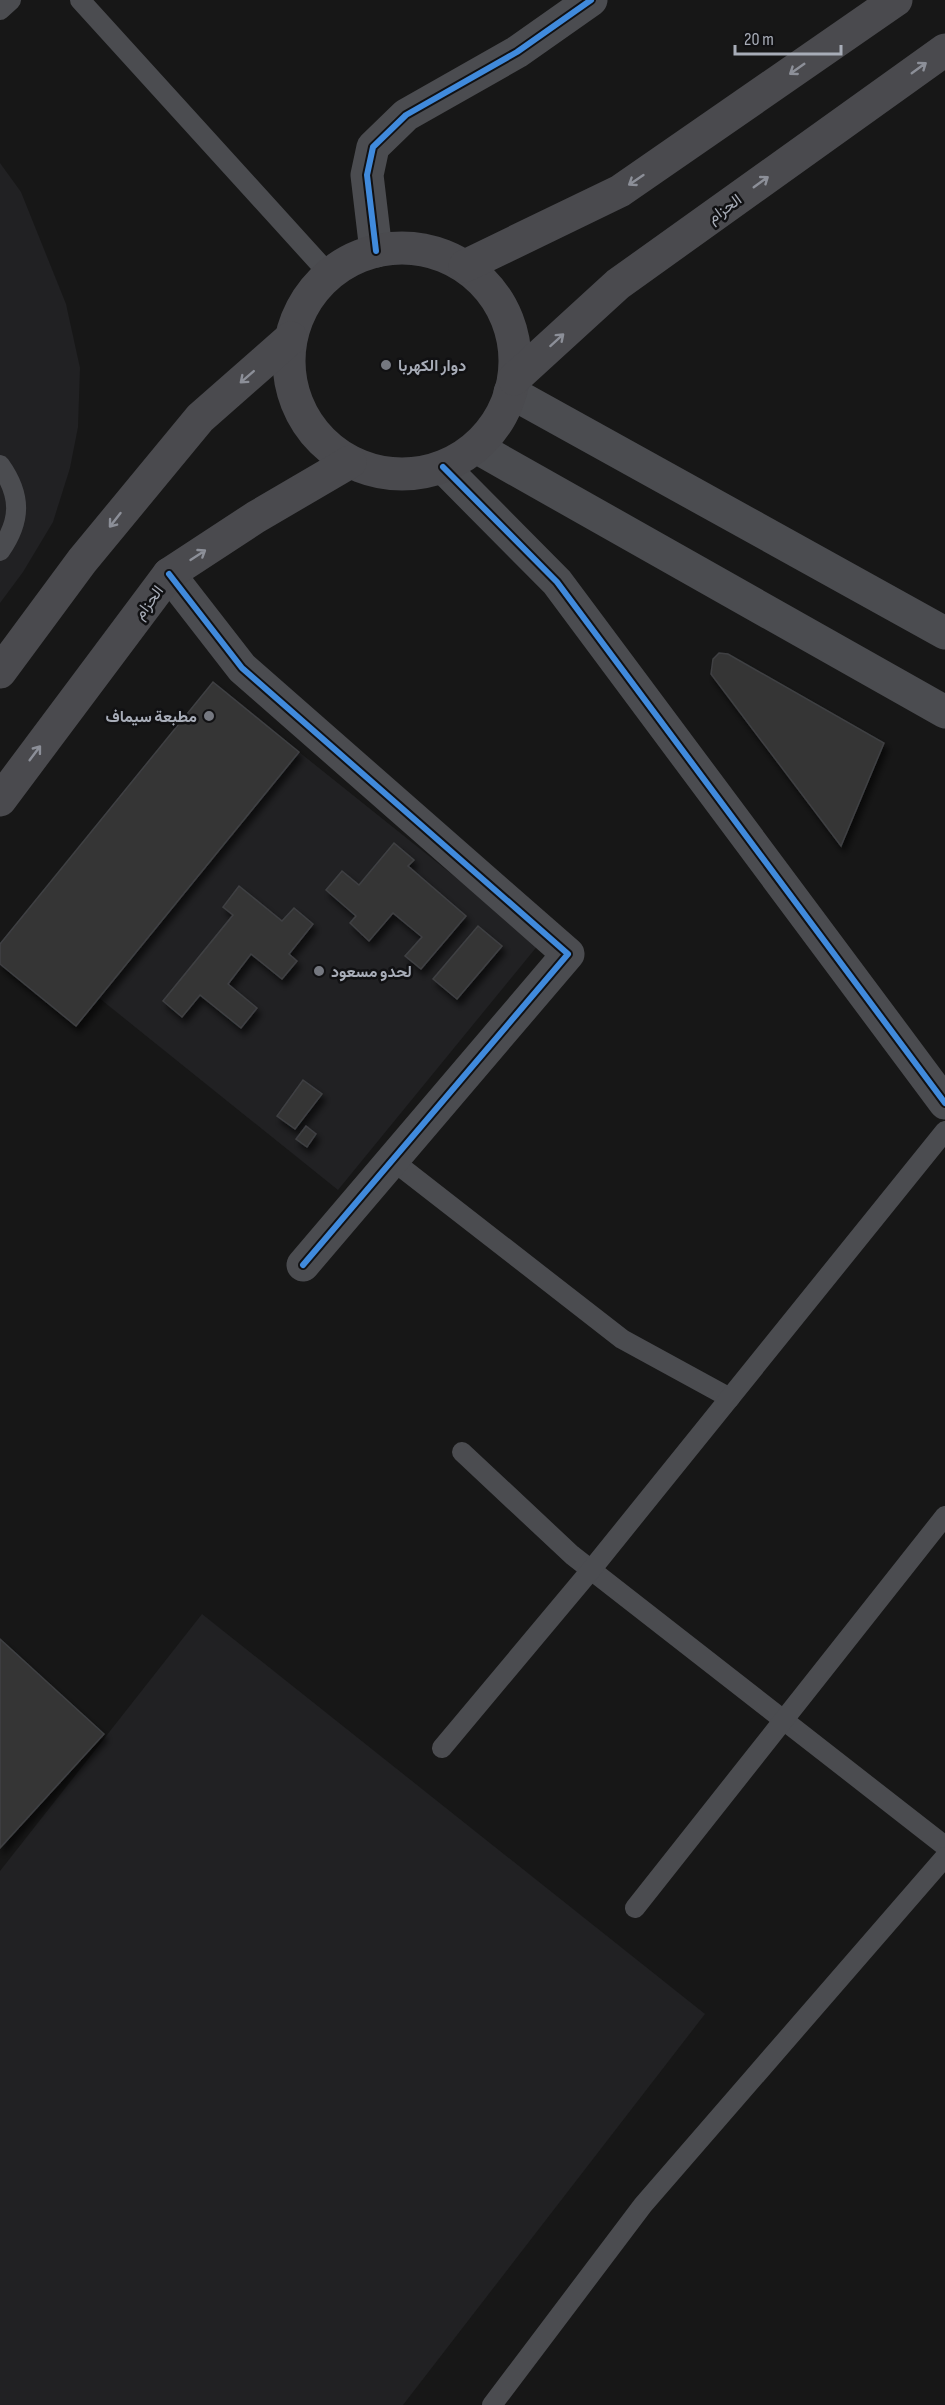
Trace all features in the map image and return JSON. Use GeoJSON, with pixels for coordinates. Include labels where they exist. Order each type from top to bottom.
{"type":"FeatureCollection","features":[{"type":"Feature","properties":{"kind":"main road"},"geometry":{"type":"LineString","coordinates":[[465,266],[620,191],[896,0]]}},
{"type":"Feature","properties":{"kind":"main road","name":"الحزام"},"geometry":{"type":"LineString","coordinates":[[512,386],[618,284],[945,50]]}},
{"type":"Feature","properties":{"kind":"main road"},"geometry":{"type":"LineString","coordinates":[[407,248],[427,251],[437,253],[465,266],[489,288],[506,315],[514,346],[512,386],[497,422],[476,447],[442,467],[396,474],[350,462],[321,441],[299,410],[289,375],[291,338],[299,314],[312,292],[329,274],[351,260],[376,250],[407,248]]}},
{"type":"Feature","properties":{"kind":"main road"},"geometry":{"type":"LineString","coordinates":[[0,672],[82,561],[200,418],[291,338]]}},
{"type":"Feature","properties":{"kind":"main road","name":"الحزام"},"geometry":{"type":"LineString","coordinates":[[0,800],[169,574],[256,517],[350,462]]}},
{"type":"Feature","properties":{"kind":"street"},"geometry":{"type":"LineString","coordinates":[[376,250],[367,175],[373,147],[406,115],[517,52],[591,0]]}},
{"type":"Feature","properties":{"kind":"street"},"geometry":{"type":"LineString","coordinates":[[512,386],[945,633]]}},
{"type":"Feature","properties":{"kind":"street"},"geometry":{"type":"LineString","coordinates":[[476,447],[945,712]]}},
{"type":"Feature","properties":{"kind":"street"},"geometry":{"type":"LineString","coordinates":[[442,467],[557,582],[945,1103]]}},
{"type":"Feature","properties":{"kind":"street"},"geometry":{"type":"LineString","coordinates":[[169,574],[242,668],[568,954],[303,1265]]}},
{"type":"Feature","properties":{"kind":"lane"},"geometry":{"type":"LineString","coordinates":[[0,10],[11,0]]}},
{"type":"Feature","properties":{"kind":"lane"},"geometry":{"type":"LineString","coordinates":[[80,0],[329,274]]}},
{"type":"Feature","properties":{"kind":"lane"},"geometry":{"type":"LineString","coordinates":[[0,465],[10,479],[16,498],[16,517],[11,535],[0,551]]}},
{"type":"Feature","properties":{"kind":"lane"},"geometry":{"type":"LineString","coordinates":[[442,1749],[591,1570],[945,1131]]}},
{"type":"Feature","properties":{"kind":"lane"},"geometry":{"type":"LineString","coordinates":[[392,1160],[622,1338],[730,1398]]}},
{"type":"Feature","properties":{"kind":"lane"},"geometry":{"type":"LineString","coordinates":[[462,1452],[572,1555],[945,1846]]}},
{"type":"Feature","properties":{"kind":"lane"},"geometry":{"type":"LineString","coordinates":[[635,1908],[945,1516]]}},
{"type":"Feature","properties":{"kind":"lane"},"geometry":{"type":"LineString","coordinates":[[492,2405],[643,2205],[945,1857]]}},
{"type":"Feature","properties":{"kind":"shaded area"},"geometry":{"type":"Polygon","coordinates":[[[0,163],[21,192],[66,304],[80,368],[78,427],[70,468],[53,522],[23,572],[0,603],[0,163]]]}},
{"type":"Feature","properties":{"kind":"shaded area","name":"لحدو مسعود"},"geometry":{"type":"Polygon","coordinates":[[[299,752],[539,944],[338,1190],[99,998],[299,752]]]}},
{"type":"Feature","properties":{"kind":"shaded area"},"geometry":{"type":"Polygon","coordinates":[[[202,1614],[705,2014],[403,2405],[0,2405],[0,1871],[202,1614]]]}},
{"type":"Feature","properties":{"kind":"building"},"geometry":{"type":"Polygon","coordinates":[[[719,653],[728,654],[884,743],[841,846],[711,674],[713,659],[719,653]]]}},
{"type":"Feature","properties":{"kind":"building"},"geometry":{"type":"Polygon","coordinates":[[[213,682],[299,752],[76,1026],[0,964],[0,944],[213,682]]]}},
{"type":"Feature","properties":{"kind":"building"},"geometry":{"type":"Polygon","coordinates":[[[394,843],[414,860],[408,866],[466,916],[421,969],[405,956],[422,937],[393,913],[369,941],[350,923],[356,916],[326,890],[342,871],[359,885],[394,843]]]}},
{"type":"Feature","properties":{"kind":"building"},"geometry":{"type":"Polygon","coordinates":[[[239,886],[282,921],[294,908],[313,924],[289,954],[297,961],[282,979],[251,954],[228,984],[257,1008],[241,1028],[200,995],[182,1017],[163,1001],[233,915],[223,907],[239,886]]]}},
{"type":"Feature","properties":{"kind":"building"},"geometry":{"type":"Polygon","coordinates":[[[478,926],[502,946],[457,999],[433,979],[478,926]]]}},
{"type":"Feature","properties":{"kind":"building"},"geometry":{"type":"Polygon","coordinates":[[[303,1080],[322,1094],[295,1129],[277,1116],[303,1080]]]}},
{"type":"Feature","properties":{"kind":"building"},"geometry":{"type":"Polygon","coordinates":[[[306,1126],[316,1134],[307,1147],[296,1139],[306,1126]]]}},
{"type":"Feature","properties":{"kind":"building"},"geometry":{"type":"Polygon","coordinates":[[[0,1639],[104,1734],[0,1848],[0,1639]]]}},
{"type":"Feature","properties":{"kind":"cycle path"},"geometry":{"type":"LineString","coordinates":[[376,251],[367,175],[373,147],[406,115],[517,52],[591,0]]}},
{"type":"Feature","properties":{"kind":"cycle path"},"geometry":{"type":"LineString","coordinates":[[443,467],[557,582],[945,1103]]}},
{"type":"Feature","properties":{"kind":"cycle path"},"geometry":{"type":"LineString","coordinates":[[169,574],[242,668],[568,954],[303,1265]]}},
{"type":"Feature","properties":{"kind":"place","name":"دوار الكهربا"},"geometry":{"type":"Point","coordinates":[386,365]}},
{"type":"Feature","properties":{"kind":"place","name":"مطبعة سيماف"},"geometry":{"type":"Point","coordinates":[209,716]}},
{"type":"Feature","properties":{"kind":"place","name":"لحدو مسعود"},"geometry":{"type":"Point","coordinates":[319,971]}}]}
